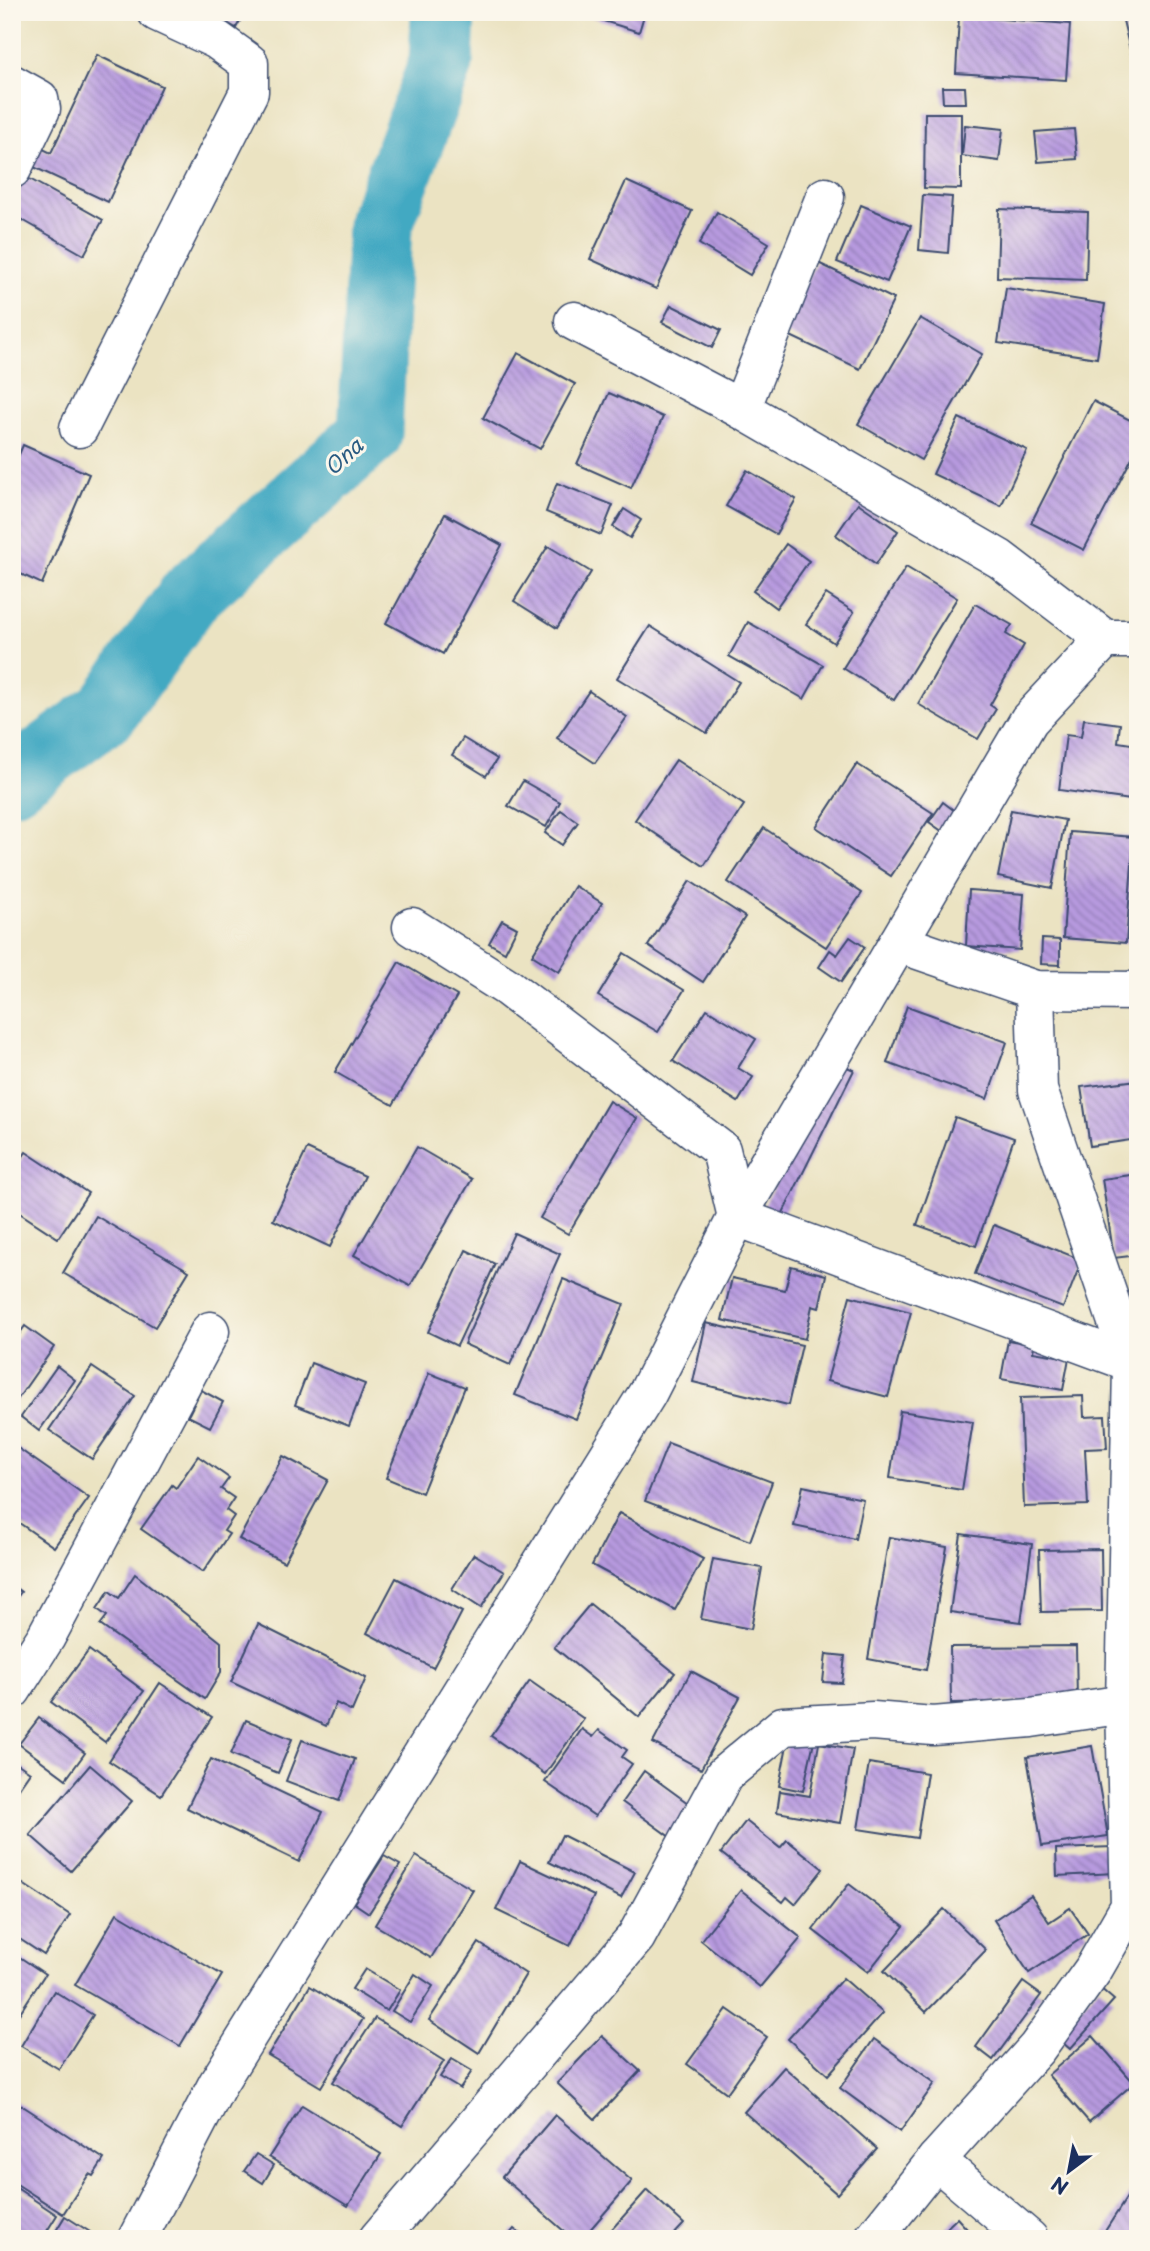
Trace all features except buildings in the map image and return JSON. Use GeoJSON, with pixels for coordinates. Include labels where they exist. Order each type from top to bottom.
{"type":"FeatureCollection","features":[{"type":"Feature","properties":{"kind":"street"},"geometry":{"type":"LineString","coordinates":[[79,428],[249,92],[248,63],[217,40],[157,12]]}},
{"type":"Feature","properties":{"kind":"street"},"geometry":{"type":"LineString","coordinates":[[12,84],[39,99],[41,109],[12,169]]}},
{"type":"Feature","properties":{"kind":"street"},"geometry":{"type":"LineString","coordinates":[[741,409],[825,197]]}},
{"type":"Feature","properties":{"kind":"street"},"geometry":{"type":"LineString","coordinates":[[137,2239],[218,2083],[646,1394],[737,1217],[1029,720],[1121,639],[1000,559],[741,409],[574,321]]}},
{"type":"Feature","properties":{"kind":"street"},"geometry":{"type":"LineString","coordinates":[[412,927],[507,987],[721,1150],[737,1217]]}},
{"type":"Feature","properties":{"kind":"street"},"geometry":{"type":"LineString","coordinates":[[898,943],[1035,990],[1138,991]]}},
{"type":"Feature","properties":{"kind":"street"},"geometry":{"type":"LineString","coordinates":[[873,2239],[936,2160],[1037,2048],[1093,1970],[1130,1906],[1125,1704],[1135,1366],[1038,1090],[1035,990]]}},
{"type":"Feature","properties":{"kind":"street"},"geometry":{"type":"LineString","coordinates":[[737,1217],[1135,1366]]}},
{"type":"Feature","properties":{"kind":"street"},"geometry":{"type":"LineString","coordinates":[[12,1690],[46,1637],[210,1331]]}},
{"type":"Feature","properties":{"kind":"street"},"geometry":{"type":"LineString","coordinates":[[378,2239],[636,1937],[724,1775],[783,1726],[873,1721],[933,1726],[1031,1718],[1125,1704]]}},
{"type":"Feature","properties":{"kind":"street"},"geometry":{"type":"LineString","coordinates":[[936,2160],[1028,2239]]}},
{"type":"Feature","properties":{"kind":"waterway","name":"Ona"},"geometry":{"type":"LineString","coordinates":[[12,781],[108,710],[191,594],[370,434],[380,226],[441,63],[443,12]]}}]}
